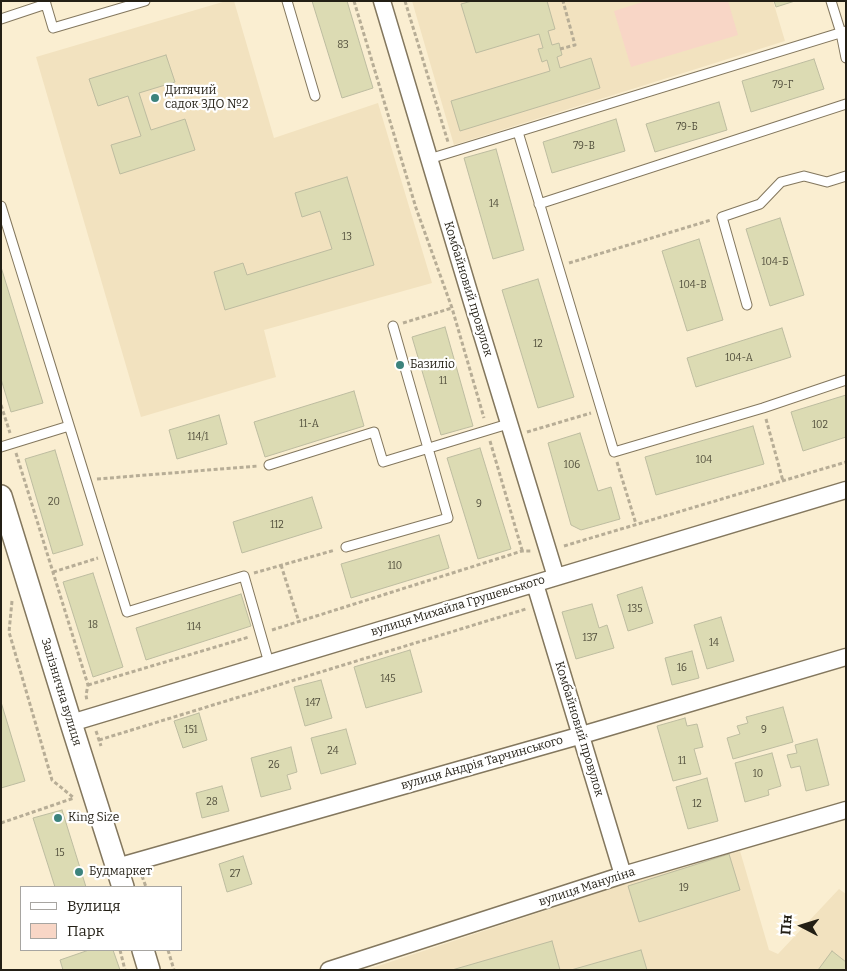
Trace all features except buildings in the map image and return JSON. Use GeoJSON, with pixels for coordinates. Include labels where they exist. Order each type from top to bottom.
{"type":"FeatureCollection","features":[{"type":"Feature","properties":{"kind":"street","name":"Комбайновий провулок"},"geometry":{"type":"LineString","coordinates":[[382,1],[510,430],[556,577]]}},
{"type":"Feature","properties":{"kind":"street","name":"вулиця Михайла Грушевського"},"geometry":{"type":"LineString","coordinates":[[71,723],[846,490]]}},
{"type":"Feature","properties":{"kind":"street","name":"Залізнична вулиця"},"geometry":{"type":"LineString","coordinates":[[1,496],[123,886]]}},
{"type":"Feature","properties":{"kind":"street","name":"Комбайновий провулок"},"geometry":{"type":"LineString","coordinates":[[535,584],[623,875]]}},
{"type":"Feature","properties":{"kind":"street","name":"вулиця Андрія Тарчинського"},"geometry":{"type":"LineString","coordinates":[[117,867],[582,736],[846,657]]}},
{"type":"Feature","properties":{"kind":"street","name":"вулиця Мануліна"},"geometry":{"type":"LineString","coordinates":[[329,970],[623,875],[846,810]]}},
{"type":"Feature","properties":{"kind":"street"},"geometry":{"type":"LineString","coordinates":[[142,951],[149,970]]}},
{"type":"Feature","properties":{"kind":"lane"},"geometry":{"type":"LineString","coordinates":[[1,19],[46,3],[53,28],[145,1]]}},
{"type":"Feature","properties":{"kind":"lane"},"geometry":{"type":"LineString","coordinates":[[287,1],[315,96]]}},
{"type":"Feature","properties":{"kind":"lane"},"geometry":{"type":"LineString","coordinates":[[831,1],[843,32],[846,58]]}},
{"type":"Feature","properties":{"kind":"lane"},"geometry":{"type":"LineString","coordinates":[[429,159],[843,32]]}},
{"type":"Feature","properties":{"kind":"lane"},"geometry":{"type":"LineString","coordinates":[[539,204],[846,104]]}},
{"type":"Feature","properties":{"kind":"lane"},"geometry":{"type":"LineString","coordinates":[[518,132],[614,452],[762,408],[846,380]]}},
{"type":"Feature","properties":{"kind":"lane"},"geometry":{"type":"LineString","coordinates":[[747,305],[722,217],[760,204],[781,182],[804,176],[827,182],[846,176]]}},
{"type":"Feature","properties":{"kind":"lane"},"geometry":{"type":"LineString","coordinates":[[1,206],[6,236],[69,426],[127,612],[244,576],[269,663]]}},
{"type":"Feature","properties":{"kind":"lane"},"geometry":{"type":"LineString","coordinates":[[346,546],[448,518],[393,326]]}},
{"type":"Feature","properties":{"kind":"lane"},"geometry":{"type":"LineString","coordinates":[[1,447],[69,426]]}},
{"type":"Feature","properties":{"kind":"lane"},"geometry":{"type":"LineString","coordinates":[[269,465],[374,432],[383,462],[487,430],[510,430]]}},
{"type":"Feature","properties":{"kind":"path"},"geometry":{"type":"LineString","coordinates":[[354,1],[416,208],[452,308],[522,551]]}},
{"type":"Feature","properties":{"kind":"path"},"geometry":{"type":"LineString","coordinates":[[405,1],[451,152]]}},
{"type":"Feature","properties":{"kind":"path"},"geometry":{"type":"LineString","coordinates":[[560,49],[575,45],[563,1]]}},
{"type":"Feature","properties":{"kind":"path"},"geometry":{"type":"LineString","coordinates":[[558,266],[722,217]]}},
{"type":"Feature","properties":{"kind":"path"},"geometry":{"type":"LineString","coordinates":[[393,326],[472,302]]}},
{"type":"Feature","properties":{"kind":"path"},"geometry":{"type":"LineString","coordinates":[[1,405],[88,685],[86,695],[92,716]]}},
{"type":"Feature","properties":{"kind":"path"},"geometry":{"type":"LineString","coordinates":[[762,408],[783,481]]}},
{"type":"Feature","properties":{"kind":"path"},"geometry":{"type":"LineString","coordinates":[[510,430],[601,410]]}},
{"type":"Feature","properties":{"kind":"path"},"geometry":{"type":"LineString","coordinates":[[614,452],[636,524]]}},
{"type":"Feature","properties":{"kind":"path"},"geometry":{"type":"LineString","coordinates":[[88,685],[261,634],[522,551],[547,551],[846,462]]}},
{"type":"Feature","properties":{"kind":"path"},"geometry":{"type":"LineString","coordinates":[[86,480],[269,465]]}},
{"type":"Feature","properties":{"kind":"path"},"geometry":{"type":"LineString","coordinates":[[244,576],[346,546]]}},
{"type":"Feature","properties":{"kind":"path"},"geometry":{"type":"LineString","coordinates":[[53,572],[109,554]]}},
{"type":"Feature","properties":{"kind":"path"},"geometry":{"type":"LineString","coordinates":[[281,565],[299,622]]}},
{"type":"Feature","properties":{"kind":"path"},"geometry":{"type":"LineString","coordinates":[[1,823],[74,798],[52,780],[9,632],[13,592]]}},
{"type":"Feature","properties":{"kind":"path"},"geometry":{"type":"LineString","coordinates":[[99,740],[541,604]]}},
{"type":"Feature","properties":{"kind":"path"},"geometry":{"type":"LineString","coordinates":[[120,951],[126,970]]}},
{"type":"Feature","properties":{"kind":"path"},"geometry":{"type":"LineString","coordinates":[[168,951],[174,970]]}},
{"type":"Feature","properties":{"kind":"shaded area"},"geometry":{"type":"Polygon","coordinates":[[[226,1],[234,1],[274,138],[378,103],[432,283],[264,330],[276,377],[141,417],[36,57],[226,1]]]}},
{"type":"Feature","properties":{"kind":"shaded area"},"geometry":{"type":"Polygon","coordinates":[[[412,1],[773,1],[785,41],[454,145],[412,1]]]}},
{"type":"Feature","properties":{"kind":"shaded area"},"geometry":{"type":"Polygon","coordinates":[[[740,851],[769,950],[778,954],[839,889],[846,894],[846,970],[366,970],[622,885],[740,851]]]}},
{"type":"Feature","properties":{"kind":"green space"},"geometry":{"type":"Polygon","coordinates":[[[646,1],[728,1],[738,35],[631,67],[614,11],[646,1]]]}},
{"type":"Feature","properties":{"kind":"place","name":"Дитячий садок ЗДО №2"},"geometry":{"type":"Point","coordinates":[155,98]}},
{"type":"Feature","properties":{"kind":"place","name":"Базиліо"},"geometry":{"type":"Point","coordinates":[400,365]}},
{"type":"Feature","properties":{"kind":"place","name":"King Size"},"geometry":{"type":"Point","coordinates":[58,818]}},
{"type":"Feature","properties":{"kind":"place","name":"Будмаркет"},"geometry":{"type":"Point","coordinates":[79,872]}}]}
